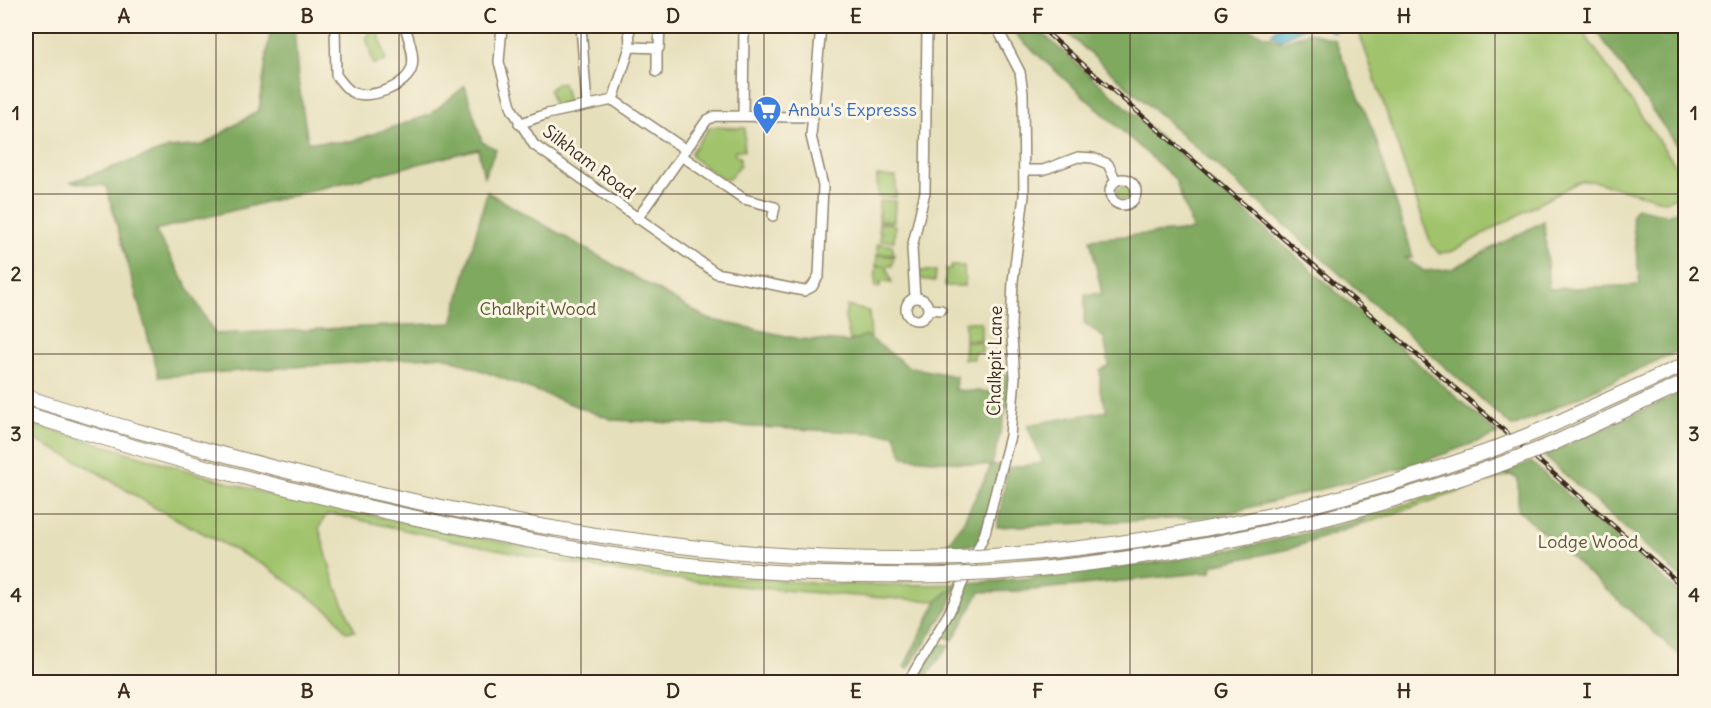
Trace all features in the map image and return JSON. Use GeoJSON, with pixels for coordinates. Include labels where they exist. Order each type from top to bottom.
{"type":"FeatureCollection","features":[{"type":"Feature","properties":{"kind":"highway"},"geometry":{"type":"LineString","coordinates":[[26,397],[170,441],[321,480],[429,504],[582,533],[672,547],[781,557],[855,560],[962,558],[1101,547],[1236,524],[1352,496],[1489,451],[1686,364]]}},
{"type":"Feature","properties":{"kind":"highway"},"geometry":{"type":"LineString","coordinates":[[26,414],[230,474],[405,516],[550,544],[650,560],[742,570],[842,575],[948,575],[993,573],[1129,559],[1237,540],[1379,505],[1550,445],[1686,382]]}},
{"type":"Feature","properties":{"kind":"street"},"geometry":{"type":"LineString","coordinates":[[335,26],[336,75],[352,92],[362,95],[401,86],[410,74],[413,60],[405,26]]}},
{"type":"Feature","properties":{"kind":"street","name":"Silkham Road"},"geometry":{"type":"LineString","coordinates":[[502,26],[499,63],[512,109],[519,124],[534,145],[716,273],[795,291],[804,291],[812,287],[819,275],[823,186],[811,146],[821,26]]}},
{"type":"Feature","properties":{"kind":"street"},"geometry":{"type":"LineString","coordinates":[[581,26],[587,105]]}},
{"type":"Feature","properties":{"kind":"street"},"geometry":{"type":"LineString","coordinates":[[613,100],[630,47],[629,26]]}},
{"type":"Feature","properties":{"kind":"street"},"geometry":{"type":"LineString","coordinates":[[657,72],[660,26]]}},
{"type":"Feature","properties":{"kind":"street"},"geometry":{"type":"LineString","coordinates":[[743,116],[744,26]]}},
{"type":"Feature","properties":{"kind":"street"},"geometry":{"type":"LineString","coordinates":[[915,298],[926,301],[928,309],[923,318],[916,320],[910,316],[907,306],[915,298],[912,248],[925,192],[927,26]]}},
{"type":"Feature","properties":{"kind":"street"},"geometry":{"type":"LineString","coordinates":[[976,26],[984,29],[996,27]]}},
{"type":"Feature","properties":{"kind":"street","name":"Chalkpit Lane"},"geometry":{"type":"LineString","coordinates":[[908,682],[964,584],[985,533],[1004,463],[1015,377],[1011,310],[1024,170],[1023,83],[1020,72],[996,27]]}},
{"type":"Feature","properties":{"kind":"street"},"geometry":{"type":"LineString","coordinates":[[630,47],[657,48]]}},
{"type":"Feature","properties":{"kind":"street"},"geometry":{"type":"LineString","coordinates":[[519,124],[613,100],[744,199],[775,207],[773,216]]}},
{"type":"Feature","properties":{"kind":"street"},"geometry":{"type":"LineString","coordinates":[[637,219],[707,120],[715,116],[812,117]]}},
{"type":"Feature","properties":{"kind":"street"},"geometry":{"type":"LineString","coordinates":[[1024,170],[1043,170],[1078,157],[1093,158],[1108,164],[1116,182]]}},
{"type":"Feature","properties":{"kind":"street"},"geometry":{"type":"LineString","coordinates":[[928,309],[941,310]]}},
{"type":"Feature","properties":{"kind":"green space","name":"Chalkpit Wood"},"geometry":{"type":"Polygon","coordinates":[[[271,26],[294,26],[298,79],[308,142],[349,142],[429,115],[465,86],[482,142],[496,149],[484,177],[478,149],[155,230],[215,334],[452,323],[487,192],[708,319],[800,339],[849,342],[866,335],[909,367],[956,376],[955,390],[992,392],[992,382],[999,375],[1009,374],[1010,394],[992,465],[1001,465],[978,545],[946,546],[962,524],[991,466],[903,457],[895,434],[613,420],[443,356],[159,377],[106,186],[70,182],[169,148],[203,145],[259,110],[271,26]]]}},
{"type":"Feature","properties":{"kind":"green space"},"geometry":{"type":"Polygon","coordinates":[[[368,26],[377,26],[386,61],[373,64],[366,36],[370,35],[368,26]]]}},
{"type":"Feature","properties":{"kind":"green space"},"geometry":{"type":"Polygon","coordinates":[[[1006,26],[1034,26],[1498,434],[1414,465],[1213,517],[997,527],[1008,468],[1043,463],[1027,425],[1107,411],[1100,390],[1100,370],[1109,365],[1104,338],[1084,323],[1085,294],[1102,294],[1090,239],[1193,230],[1175,179],[1006,26]]]}},
{"type":"Feature","properties":{"kind":"green space"},"geometry":{"type":"Polygon","coordinates":[[[1059,26],[1240,26],[1283,42],[1309,32],[1335,40],[1372,128],[1413,258],[1404,257],[1424,271],[1452,269],[1544,221],[1549,289],[1640,285],[1632,215],[1636,208],[1668,215],[1685,207],[1685,348],[1513,427],[1059,26]]]}},
{"type":"Feature","properties":{"kind":"green space"},"geometry":{"type":"Polygon","coordinates":[[[1357,26],[1579,26],[1676,166],[1683,179],[1681,191],[1665,201],[1592,181],[1580,181],[1451,252],[1439,253],[1431,244],[1357,26]]]}},
{"type":"Feature","properties":{"kind":"green space"},"geometry":{"type":"Polygon","coordinates":[[[1603,26],[1685,26],[1685,157],[1599,34],[1603,26]]]}},
{"type":"Feature","properties":{"kind":"green space"},"geometry":{"type":"Polygon","coordinates":[[[563,83],[568,102],[554,106],[549,90],[563,83]]]}},
{"type":"Feature","properties":{"kind":"green space"},"geometry":{"type":"Polygon","coordinates":[[[710,127],[745,128],[744,151],[735,150],[735,155],[740,157],[740,165],[729,179],[723,179],[692,157],[691,152],[710,127]]]}},
{"type":"Feature","properties":{"kind":"green space"},"geometry":{"type":"Polygon","coordinates":[[[877,176],[896,177],[896,197],[878,197],[877,176]]]}},
{"type":"Feature","properties":{"kind":"green space"},"geometry":{"type":"Polygon","coordinates":[[[1121,186],[1127,186],[1131,193],[1127,200],[1121,200],[1117,196],[1117,190],[1121,186]]]}},
{"type":"Feature","properties":{"kind":"green space"},"geometry":{"type":"Polygon","coordinates":[[[879,201],[895,201],[894,221],[879,221],[879,201]]]}},
{"type":"Feature","properties":{"kind":"green space"},"geometry":{"type":"Polygon","coordinates":[[[879,223],[892,223],[895,226],[894,241],[880,241],[880,233],[883,233],[879,232],[879,223]]]}},
{"type":"Feature","properties":{"kind":"green space"},"geometry":{"type":"Polygon","coordinates":[[[877,244],[892,245],[894,255],[877,254],[877,244]]]}},
{"type":"Feature","properties":{"kind":"green space"},"geometry":{"type":"Polygon","coordinates":[[[877,255],[894,256],[892,266],[886,266],[892,283],[880,282],[880,287],[875,287],[876,266],[884,266],[876,265],[877,255]]]}},
{"type":"Feature","properties":{"kind":"green space"},"geometry":{"type":"Polygon","coordinates":[[[951,266],[964,266],[965,286],[945,286],[946,269],[951,269],[951,266]]]}},
{"type":"Feature","properties":{"kind":"green space"},"geometry":{"type":"Polygon","coordinates":[[[919,271],[936,271],[935,281],[919,279],[919,271]]]}},
{"type":"Feature","properties":{"kind":"green space"},"geometry":{"type":"Polygon","coordinates":[[[847,306],[869,311],[871,338],[850,340],[845,318],[847,306]]]}},
{"type":"Feature","properties":{"kind":"green space"},"geometry":{"type":"Polygon","coordinates":[[[965,322],[981,322],[981,340],[965,340],[965,322]]]}},
{"type":"Feature","properties":{"kind":"green space"},"geometry":{"type":"Polygon","coordinates":[[[965,342],[982,342],[982,352],[974,352],[974,359],[964,359],[965,342]]]}},
{"type":"Feature","properties":{"kind":"green space","name":"Lodge Wood"},"geometry":{"type":"Polygon","coordinates":[[[1685,391],[1685,581],[1544,456],[1685,391]]]}},
{"type":"Feature","properties":{"kind":"green space"},"geometry":{"type":"Polygon","coordinates":[[[26,422],[267,494],[444,531],[613,562],[784,581],[870,585],[957,584],[937,601],[702,582],[551,560],[333,514],[326,515],[319,528],[334,581],[355,631],[346,632],[333,614],[267,567],[154,507],[89,467],[26,435],[26,422]]]}},
{"type":"Feature","properties":{"kind":"green space","name":"Lodge Wood"},"geometry":{"type":"Polygon","coordinates":[[[1531,462],[1685,598],[1685,660],[1518,510],[1518,479],[1505,472],[1531,462]]]}},
{"type":"Feature","properties":{"kind":"green space"},"geometry":{"type":"Polygon","coordinates":[[[1504,472],[1509,475],[1359,525],[1364,518],[1504,472]]]}},
{"type":"Feature","properties":{"kind":"green space"},"geometry":{"type":"Polygon","coordinates":[[[1364,518],[1359,525],[1289,549],[1212,565],[1211,572],[1022,591],[980,592],[953,640],[945,637],[944,629],[968,583],[1068,574],[1168,561],[1266,542],[1364,518]]]}},
{"type":"Feature","properties":{"kind":"green space"},"geometry":{"type":"Polygon","coordinates":[[[957,584],[949,606],[908,669],[904,667],[937,601],[957,584]]]}},
{"type":"Feature","properties":{"kind":"green space"},"geometry":{"type":"Polygon","coordinates":[[[941,644],[950,645],[922,682],[914,682],[935,647],[941,644]]]}},
{"type":"Feature","properties":{"kind":"water"},"geometry":{"type":"Polygon","coordinates":[[[1279,26],[1307,26],[1281,40],[1271,34],[1279,26]]]}},
{"type":"Feature","properties":{"kind":"water"},"geometry":{"type":"Polygon","coordinates":[[[1322,26],[1337,26],[1335,33],[1322,26]]]}},
{"type":"Feature","properties":{"kind":"railway"},"geometry":{"type":"LineString","coordinates":[[1039,26],[1686,589]]}},
{"type":"Feature","properties":{"kind":"place","name":"Anbu's Expresss"},"geometry":{"type":"Point","coordinates":[767,136]}}]}
